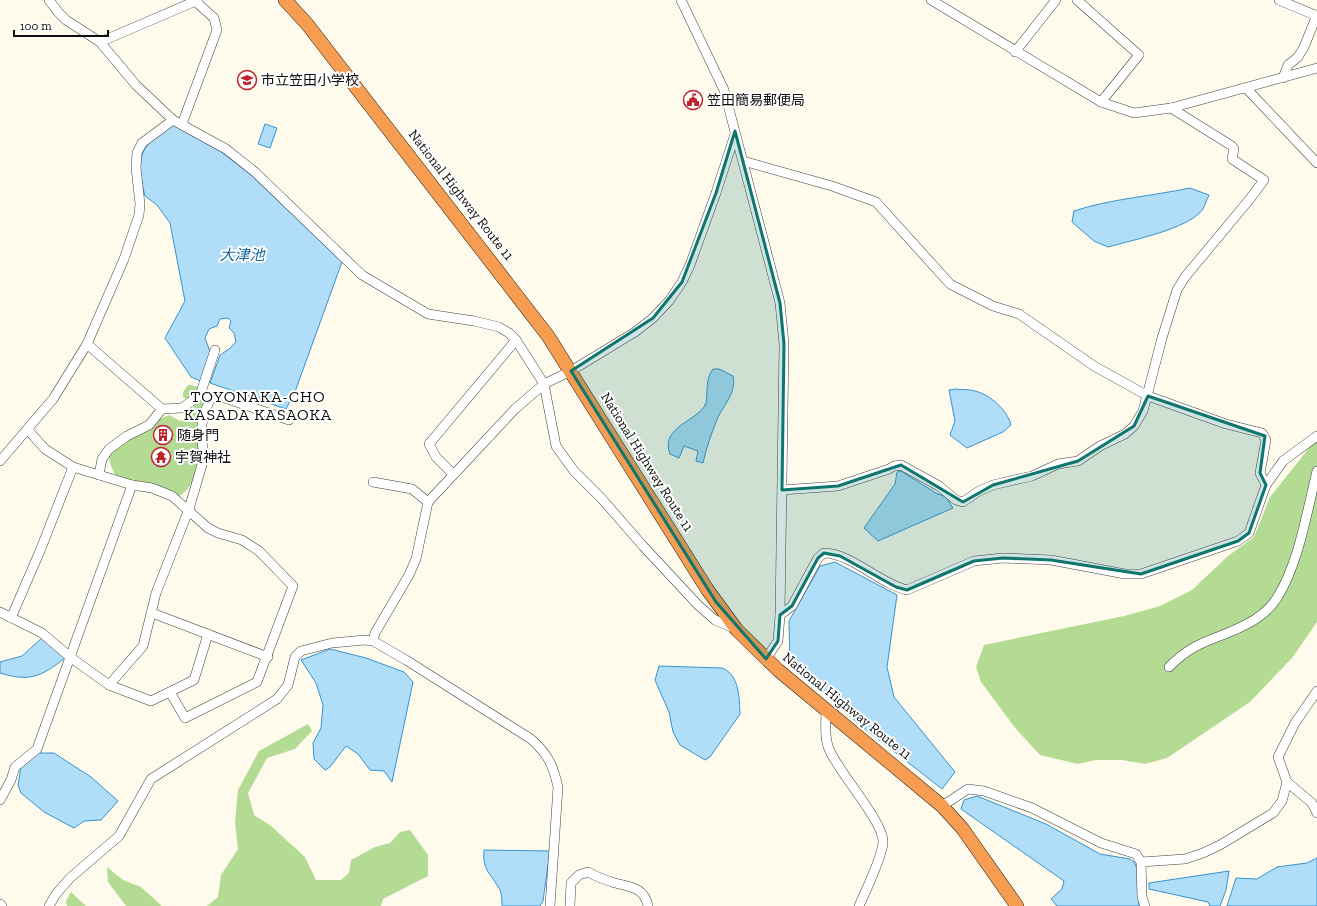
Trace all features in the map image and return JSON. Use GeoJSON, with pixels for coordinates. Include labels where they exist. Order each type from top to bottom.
{"type":"FeatureCollection","features":[{"type":"Feature","properties":{"kind":"highway","name":"National Highway Route 11"},"geometry":{"type":"LineString","coordinates":[[285,0],[307,24],[525,303],[571,371],[707,589],[737,630],[766,659],[942,806],[962,828],[1017,906]]}},
{"type":"Feature","properties":{"kind":"street"},"geometry":{"type":"LineString","coordinates":[[49,0],[66,20],[100,42],[136,85],[173,120],[226,149],[255,172],[362,275],[428,314],[474,321],[499,327],[516,340],[544,384],[556,446],[574,472],[602,499],[643,546],[702,609],[715,620],[737,630]]}},
{"type":"Feature","properties":{"kind":"street"},"geometry":{"type":"LineString","coordinates":[[681,0],[724,90],[780,303],[784,344],[780,615],[778,641],[766,659]]}},
{"type":"Feature","properties":{"kind":"street"},"geometry":{"type":"LineString","coordinates":[[931,0],[1015,52],[1101,102],[1134,113],[1171,108],[1317,68]]}},
{"type":"Feature","properties":{"kind":"street"},"geometry":{"type":"LineString","coordinates":[[1015,52],[1056,0]]}},
{"type":"Feature","properties":{"kind":"street"},"geometry":{"type":"LineString","coordinates":[[1077,0],[1139,55],[1101,102]]}},
{"type":"Feature","properties":{"kind":"street"},"geometry":{"type":"LineString","coordinates":[[1278,0],[1317,16],[1304,47],[1298,57],[1288,65],[1283,78]]}},
{"type":"Feature","properties":{"kind":"street"},"geometry":{"type":"LineString","coordinates":[[100,42],[196,1],[214,18],[217,30],[182,124]]}},
{"type":"Feature","properties":{"kind":"street"},"geometry":{"type":"LineString","coordinates":[[1246,88],[1317,163]]}},
{"type":"Feature","properties":{"kind":"street"},"geometry":{"type":"LineString","coordinates":[[782,490],[838,486],[894,466],[901,465],[939,486],[956,500],[963,502],[993,485],[1032,476],[1058,464],[1078,461],[1100,446],[1124,434],[1134,426],[1143,411],[1148,396],[1162,338],[1177,290],[1185,277],[1264,180],[1232,159],[1234,149],[1232,146],[1171,108]]}},
{"type":"Feature","properties":{"kind":"street"},"geometry":{"type":"LineString","coordinates":[[0,461],[28,430],[63,386],[87,344],[124,259],[139,215],[140,204],[136,168],[137,153],[142,143],[173,120]]}},
{"type":"Feature","properties":{"kind":"street"},"geometry":{"type":"LineString","coordinates":[[373,641],[375,633],[409,575],[416,559],[428,502],[515,409],[544,384],[571,371],[635,332],[653,318],[669,301],[682,282],[695,253],[735,131]]}},
{"type":"Feature","properties":{"kind":"street"},"geometry":{"type":"LineString","coordinates":[[743,161],[832,186],[876,202],[950,284],[993,306],[1019,314],[1094,366],[1148,396],[1226,424],[1262,433],[1266,440],[1260,473],[1266,485]]}},
{"type":"Feature","properties":{"kind":"street"},"geometry":{"type":"LineString","coordinates":[[453,474],[436,457],[429,444],[516,340]]}},
{"type":"Feature","properties":{"kind":"street"},"geometry":{"type":"LineString","coordinates":[[87,344],[162,408],[182,408],[200,395],[206,381],[215,350]]}},
{"type":"Feature","properties":{"kind":"street"},"geometry":{"type":"LineString","coordinates":[[200,395],[210,399],[219,396],[289,420]]}},
{"type":"Feature","properties":{"kind":"street"},"geometry":{"type":"LineString","coordinates":[[110,685],[143,646],[156,593],[189,509],[204,458],[201,433],[203,417],[210,399]]}},
{"type":"Feature","properties":{"kind":"street"},"geometry":{"type":"LineString","coordinates":[[99,475],[102,459],[109,449],[127,436],[148,425],[162,408]]}},
{"type":"Feature","properties":{"kind":"street"},"geometry":{"type":"LineString","coordinates":[[28,430],[45,449],[72,467],[132,485],[152,488],[172,496],[189,509],[208,528],[218,533],[242,540],[259,551],[293,586],[257,682],[185,718],[170,692]]}},
{"type":"Feature","properties":{"kind":"street"},"geometry":{"type":"LineString","coordinates":[[780,615],[792,606],[818,558],[824,553],[840,556],[896,587],[907,590],[974,561],[1003,558],[1051,560],[1125,574],[1141,574],[1238,541],[1249,533],[1266,485],[1283,461],[1317,436]]}},
{"type":"Feature","properties":{"kind":"street"},"geometry":{"type":"LineString","coordinates":[[11,618],[40,551],[72,467]]}},
{"type":"Feature","properties":{"kind":"street"},"geometry":{"type":"LineString","coordinates":[[1169,667],[1189,649],[1198,644],[1226,634],[1252,621],[1262,614],[1276,599],[1295,556],[1317,471]]}},
{"type":"Feature","properties":{"kind":"street"},"geometry":{"type":"LineString","coordinates":[[373,482],[412,489],[428,502]]}},
{"type":"Feature","properties":{"kind":"street"},"geometry":{"type":"LineString","coordinates":[[0,800],[11,780],[15,767],[37,749],[132,485]]}},
{"type":"Feature","properties":{"kind":"street"},"geometry":{"type":"LineString","coordinates":[[0,612],[42,633],[70,657],[110,685],[151,701],[194,680],[208,634]]}},
{"type":"Feature","properties":{"kind":"street"},"geometry":{"type":"LineString","coordinates":[[152,613],[268,656]]}},
{"type":"Feature","properties":{"kind":"street"},"geometry":{"type":"LineString","coordinates":[[49,906],[56,894],[70,878],[118,836],[152,779],[277,699],[286,690],[295,657],[301,651],[332,643],[365,640],[373,641],[406,660],[516,730],[545,751],[555,774],[558,787],[550,906]]}},
{"type":"Feature","properties":{"kind":"street"},"geometry":{"type":"LineString","coordinates":[[1317,691],[1295,723],[1278,757],[1287,782],[1312,803],[1317,813]]}},
{"type":"Feature","properties":{"kind":"street"},"geometry":{"type":"LineString","coordinates":[[826,709],[826,734],[829,748],[844,776],[870,813],[883,842],[870,882],[859,906]]}},
{"type":"Feature","properties":{"kind":"street"},"geometry":{"type":"LineString","coordinates":[[1141,862],[1185,858],[1204,853],[1220,845],[1273,813],[1282,801],[1287,782]]}},
{"type":"Feature","properties":{"kind":"street"},"geometry":{"type":"LineString","coordinates":[[942,806],[968,789],[974,788],[1032,808],[1100,843],[1136,854],[1141,862],[1142,897],[1145,906]]}},
{"type":"Feature","properties":{"kind":"street"},"geometry":{"type":"LineString","coordinates":[[570,906],[571,883],[579,875],[588,872],[605,880],[635,887],[643,896],[648,906]]}},
{"type":"Feature","properties":{"kind":"highlighted area"},"geometry":{"type":"Polygon","coordinates":[[[735,131],[780,303],[784,344],[782,490],[838,486],[901,465],[963,502],[993,485],[1078,461],[1134,426],[1148,396],[1265,436],[1260,473],[1266,485],[1249,533],[1238,541],[1141,574],[1051,560],[1003,558],[974,561],[907,590],[896,587],[840,556],[824,553],[818,558],[792,606],[780,615],[778,641],[766,659],[716,602],[571,371],[653,318],[682,282],[716,193],[735,131]]]}},
{"type":"Feature","properties":{"kind":"green space"},"geometry":{"type":"Polygon","coordinates":[[[188,385],[196,386],[203,390],[214,401],[207,415],[198,470],[188,489],[179,496],[145,482],[131,482],[115,475],[110,464],[109,457],[111,447],[116,439],[132,428],[169,415],[180,421],[189,417],[195,404],[183,397],[183,392],[188,385]]]}},
{"type":"Feature","properties":{"kind":"green space"},"geometry":{"type":"Polygon","coordinates":[[[1317,438],[1317,622],[1292,658],[1250,702],[1167,758],[1145,764],[1122,760],[1096,760],[1078,764],[1040,755],[1016,729],[981,682],[976,667],[984,645],[1124,616],[1160,606],[1192,590],[1228,556],[1254,537],[1270,497],[1317,438]]]}},
{"type":"Feature","properties":{"kind":"green space"},"geometry":{"type":"Polygon","coordinates":[[[308,724],[312,731],[295,749],[267,758],[248,793],[254,815],[271,826],[305,857],[316,880],[341,880],[349,873],[351,860],[375,847],[390,843],[400,832],[410,830],[428,855],[428,876],[383,899],[381,906],[207,906],[218,897],[221,875],[238,849],[235,822],[238,790],[259,751],[308,724]]]}},
{"type":"Feature","properties":{"kind":"green space"},"geometry":{"type":"Polygon","coordinates":[[[107,867],[123,880],[141,887],[162,906],[126,906],[108,882],[107,867]]]}},
{"type":"Feature","properties":{"kind":"green space"},"geometry":{"type":"Polygon","coordinates":[[[71,892],[86,906],[67,906],[66,901],[71,892]]]}},
{"type":"Feature","properties":{"kind":"water","name":"大津池"},"geometry":{"type":"Polygon","coordinates":[[[171,124],[220,151],[250,174],[342,262],[296,389],[286,409],[210,383],[220,355],[236,342],[234,333],[229,328],[231,321],[228,318],[220,319],[217,326],[209,329],[205,338],[211,354],[203,382],[191,377],[165,338],[185,301],[170,223],[157,205],[145,196],[140,172],[140,163],[142,154],[146,147],[160,132],[171,124]]]}},
{"type":"Feature","properties":{"kind":"water"},"geometry":{"type":"Polygon","coordinates":[[[265,124],[277,128],[270,148],[258,144],[265,124]]]}},
{"type":"Feature","properties":{"kind":"water"},"geometry":{"type":"Polygon","coordinates":[[[1190,188],[1209,195],[1203,209],[1196,216],[1186,222],[1159,233],[1108,247],[1094,241],[1072,222],[1074,211],[1117,201],[1190,188]]]}},
{"type":"Feature","properties":{"kind":"water"},"geometry":{"type":"Polygon","coordinates":[[[713,369],[719,369],[733,376],[733,389],[716,422],[703,463],[696,461],[698,451],[684,446],[679,458],[670,454],[668,445],[670,438],[673,432],[699,412],[706,404],[708,379],[713,369]]]}},
{"type":"Feature","properties":{"kind":"water"},"geometry":{"type":"Polygon","coordinates":[[[949,390],[973,390],[987,396],[998,404],[1006,414],[1011,425],[1003,432],[967,448],[950,435],[955,421],[949,390]]]}},
{"type":"Feature","properties":{"kind":"water"},"geometry":{"type":"Polygon","coordinates":[[[901,471],[936,493],[946,497],[953,508],[878,541],[864,528],[895,484],[897,472],[901,471]]]}},
{"type":"Feature","properties":{"kind":"water"},"geometry":{"type":"Polygon","coordinates":[[[835,562],[897,595],[887,667],[894,697],[955,772],[942,789],[860,725],[790,661],[789,621],[820,566],[835,562]]]}},
{"type":"Feature","properties":{"kind":"water"},"geometry":{"type":"Polygon","coordinates":[[[43,637],[65,658],[49,670],[34,676],[19,677],[0,673],[0,662],[22,656],[43,637]]]}},
{"type":"Feature","properties":{"kind":"water"},"geometry":{"type":"Polygon","coordinates":[[[330,649],[366,658],[404,672],[413,682],[392,782],[384,771],[370,770],[358,754],[346,746],[330,767],[325,770],[314,759],[313,743],[321,728],[323,705],[316,683],[301,660],[330,649]]]}},
{"type":"Feature","properties":{"kind":"water"},"geometry":{"type":"Polygon","coordinates":[[[659,666],[722,668],[728,671],[735,681],[739,694],[740,714],[710,757],[705,760],[680,745],[673,732],[669,712],[655,680],[659,666]]]}},
{"type":"Feature","properties":{"kind":"water"},"geometry":{"type":"Polygon","coordinates":[[[34,753],[54,753],[91,777],[118,801],[101,820],[84,821],[74,828],[44,812],[21,793],[18,785],[21,767],[34,753]]]}},
{"type":"Feature","properties":{"kind":"water"},"geometry":{"type":"Polygon","coordinates":[[[977,796],[1046,824],[1100,854],[1130,859],[1134,862],[1137,869],[1139,906],[1057,906],[1051,899],[1062,889],[1064,881],[961,809],[964,800],[977,796]]]}},
{"type":"Feature","properties":{"kind":"water"},"geometry":{"type":"Polygon","coordinates":[[[484,850],[550,851],[543,901],[540,906],[502,906],[502,896],[500,890],[484,863],[484,850]]]}},
{"type":"Feature","properties":{"kind":"water"},"geometry":{"type":"Polygon","coordinates":[[[1317,858],[1317,906],[1227,906],[1236,878],[1257,879],[1277,867],[1307,863],[1317,858]]]}},
{"type":"Feature","properties":{"kind":"water"},"geometry":{"type":"Polygon","coordinates":[[[1229,871],[1226,890],[1220,906],[1210,906],[1208,902],[1149,889],[1149,883],[1229,871]]]}},
{"type":"Feature","properties":{"kind":"place","name":"市立笠田小学校"},"geometry":{"type":"Point","coordinates":[247,80]}},
{"type":"Feature","properties":{"kind":"place","name":"笠田簡易郵便局"},"geometry":{"type":"Point","coordinates":[693,100]}},
{"type":"Feature","properties":{"kind":"place","name":"随身門"},"geometry":{"type":"Point","coordinates":[163,435]}},
{"type":"Feature","properties":{"kind":"place","name":"宇賀神社"},"geometry":{"type":"Point","coordinates":[161,457]}},
{"type":"Feature","properties":{"kind":"district","name":"TOYONAKA-CHO KASADA KASAOKA"},"geometry":{"type":"Point","coordinates":[258,405]}}]}
